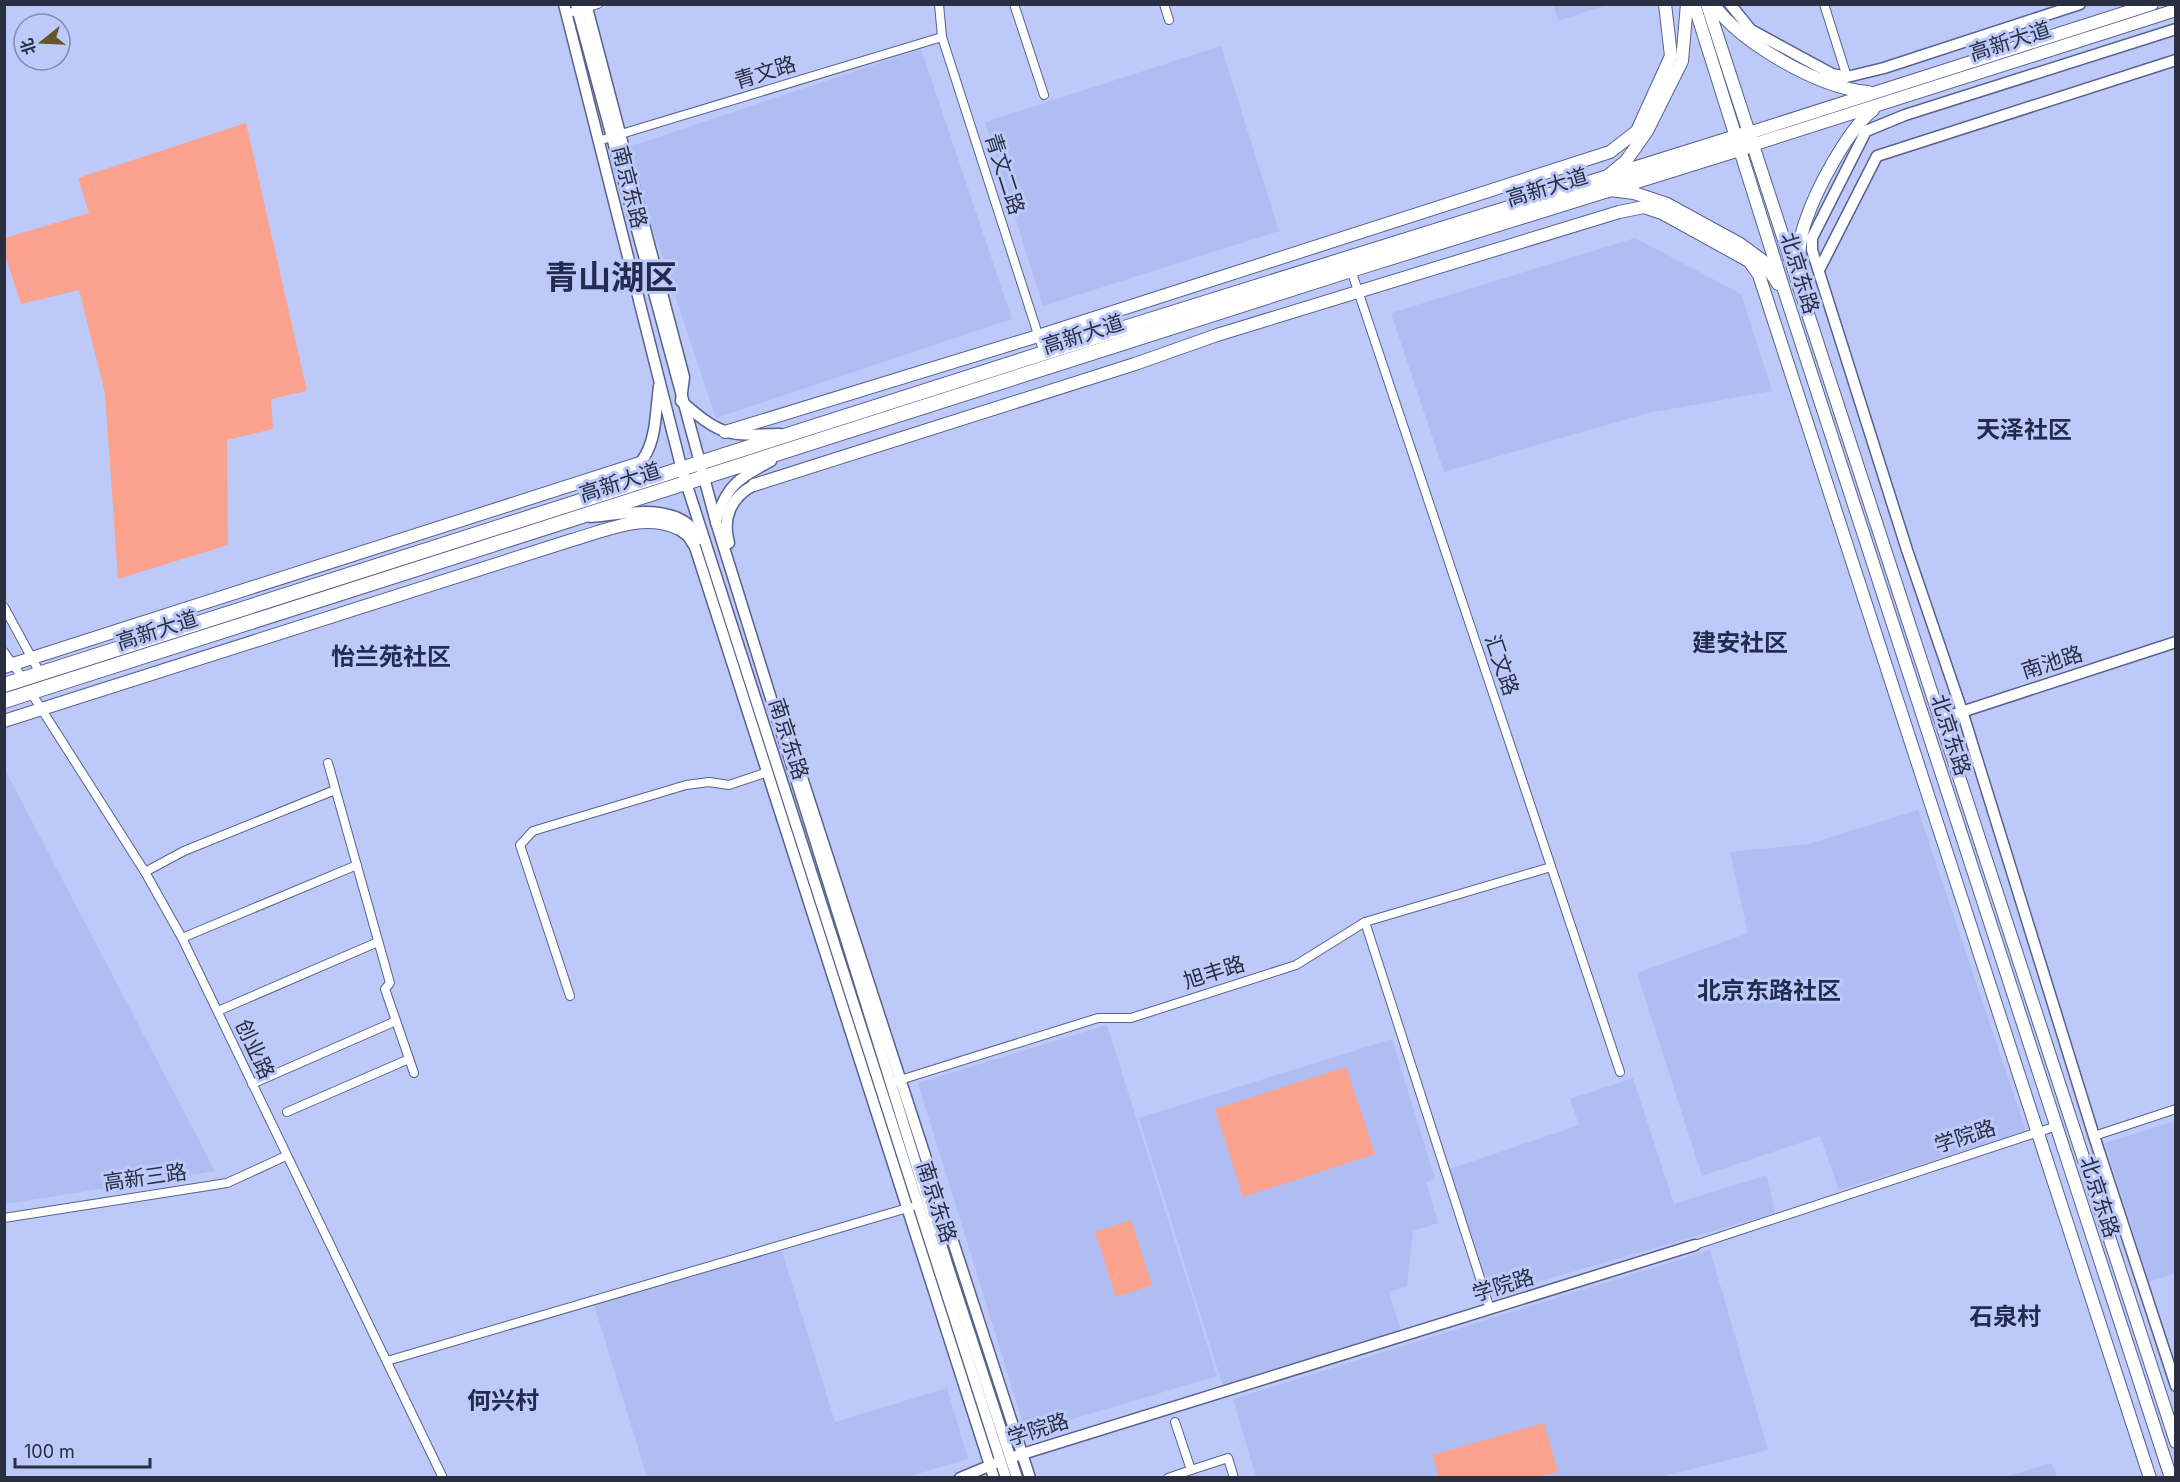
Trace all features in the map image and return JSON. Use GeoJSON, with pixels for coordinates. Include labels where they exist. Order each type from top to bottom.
{"type":"FeatureCollection","features":[{"type":"Feature","properties":{"kind":"highway","name":"高新大道"},"geometry":{"type":"LineString","coordinates":[[701,471],[791,434],[1044,353],[1745,141]]}},
{"type":"Feature","properties":{"kind":"highway","name":"高新大道"},"geometry":{"type":"LineString","coordinates":[[4,685],[609,493],[795,448],[1351,270],[1607,184]]}},
{"type":"Feature","properties":{"kind":"highway","name":"高新大道"},"geometry":{"type":"LineString","coordinates":[[4,701],[576,519],[684,476]]}},
{"type":"Feature","properties":{"kind":"main road"},"geometry":{"type":"LineString","coordinates":[[556,4],[620,253],[632,274]]}},
{"type":"Feature","properties":{"kind":"main road"},"geometry":{"type":"LineString","coordinates":[[725,432],[1038,336],[1610,152],[1637,131],[1671,56],[1665,4]]}},
{"type":"Feature","properties":{"kind":"main road"},"geometry":{"type":"LineString","coordinates":[[1687,4],[1682,61],[1647,131],[1607,184],[1667,204],[1740,244],[1763,261],[1786,296]]}},
{"type":"Feature","properties":{"kind":"main road","name":"北京东路"},"geometry":{"type":"LineString","coordinates":[[1694,4],[1800,289],[2175,1442]]}},
{"type":"Feature","properties":{"kind":"main road","name":"北京东路"},"geometry":{"type":"LineString","coordinates":[[1707,4],[1786,296],[2168,1474]]}},
{"type":"Feature","properties":{"kind":"main road"},"geometry":{"type":"LineString","coordinates":[[1713,4],[1725,21],[1747,40],[1846,90],[1875,93]]}},
{"type":"Feature","properties":{"kind":"main road"},"geometry":{"type":"LineString","coordinates":[[1730,4],[1751,30],[1832,74],[1847,77],[1884,68],[2080,4]]}},
{"type":"Feature","properties":{"kind":"main road","name":"高新大道"},"geometry":{"type":"LineString","coordinates":[[1745,141],[1875,93],[2152,4]]}},
{"type":"Feature","properties":{"kind":"main road","name":"南京东路"},"geometry":{"type":"LineString","coordinates":[[582,7],[681,401],[701,471],[1006,1459],[1006,1478]]}},
{"type":"Feature","properties":{"kind":"main road","name":"南京东路"},"geometry":{"type":"LineString","coordinates":[[565,9],[684,476],[879,1087],[913,1206],[1006,1459],[1017,1478]]}},
{"type":"Feature","properties":{"kind":"main road","name":"高新大道"},"geometry":{"type":"LineString","coordinates":[[1745,141],[1878,106],[2175,10]]}},
{"type":"Feature","properties":{"kind":"main road"},"geometry":{"type":"LineString","coordinates":[[2175,29],[1905,115],[1866,131],[1816,226],[1812,238],[1812,250],[1907,550],[1962,711],[2094,1136],[2175,1386]]}},
{"type":"Feature","properties":{"kind":"main road"},"geometry":{"type":"LineString","coordinates":[[1819,270],[1877,156],[2175,60]]}},
{"type":"Feature","properties":{"kind":"main road"},"geometry":{"type":"LineString","coordinates":[[1800,289],[1799,251],[1805,221],[1842,147],[1860,119],[1878,106]]}},
{"type":"Feature","properties":{"kind":"main road"},"geometry":{"type":"LineString","coordinates":[[1030,1478],[792,745],[726,534],[726,519],[732,506],[739,493],[754,485],[1136,364],[1217,335],[1359,294],[1619,212],[1644,207],[1662,213],[1749,261],[1759,275],[2150,1478]]}},
{"type":"Feature","properties":{"kind":"main road"},"geometry":{"type":"LineString","coordinates":[[609,493],[629,477],[655,437],[659,380]]}},
{"type":"Feature","properties":{"kind":"main road"},"geometry":{"type":"LineString","coordinates":[[681,401],[710,426],[725,432],[743,435],[791,434]]}},
{"type":"Feature","properties":{"kind":"main road"},"geometry":{"type":"LineString","coordinates":[[716,522],[720,505],[740,477],[795,448]]}},
{"type":"Feature","properties":{"kind":"main road"},"geometry":{"type":"LineString","coordinates":[[9,666],[640,463]]}},
{"type":"Feature","properties":{"kind":"main road"},"geometry":{"type":"LineString","coordinates":[[576,519],[660,512],[677,518],[696,530],[712,563]]}},
{"type":"Feature","properties":{"kind":"main road"},"geometry":{"type":"LineString","coordinates":[[4,721],[614,528],[649,520],[664,522],[678,528],[688,536],[695,547],[913,1206],[994,1478]]}},
{"type":"Feature","properties":{"kind":"main road","name":"南池路"},"geometry":{"type":"LineString","coordinates":[[1940,718],[2175,642]]}},
{"type":"Feature","properties":{"kind":"main road","name":"学院路"},"geometry":{"type":"LineString","coordinates":[[960,1478],[1006,1459],[1695,1245]]}},
{"type":"Feature","properties":{"kind":"street"},"geometry":{"type":"LineString","coordinates":[[565,9],[598,4]]}},
{"type":"Feature","properties":{"kind":"street","name":"青文二路"},"geometry":{"type":"LineString","coordinates":[[939,4],[942,37],[1044,353]]}},
{"type":"Feature","properties":{"kind":"street"},"geometry":{"type":"LineString","coordinates":[[1014,4],[1044,95]]}},
{"type":"Feature","properties":{"kind":"street"},"geometry":{"type":"LineString","coordinates":[[1164,4],[1169,20]]}},
{"type":"Feature","properties":{"kind":"street"},"geometry":{"type":"LineString","coordinates":[[1824,4],[1847,77]]}},
{"type":"Feature","properties":{"kind":"street","name":"青文路"},"geometry":{"type":"LineString","coordinates":[[598,141],[942,37]]}},
{"type":"Feature","properties":{"kind":"street","name":"汇文路"},"geometry":{"type":"LineString","coordinates":[[1351,270],[1620,1072]]}},
{"type":"Feature","properties":{"kind":"street"},"geometry":{"type":"LineString","coordinates":[[722,594],[726,641]]}},
{"type":"Feature","properties":{"kind":"street"},"geometry":{"type":"LineString","coordinates":[[4,607],[40,673]]}},
{"type":"Feature","properties":{"kind":"street","name":"创业路"},"geometry":{"type":"LineString","coordinates":[[4,652],[9,666],[23,679],[32,692],[145,872],[182,938],[443,1478]]}},
{"type":"Feature","properties":{"kind":"street"},"geometry":{"type":"LineString","coordinates":[[328,764],[390,982],[385,989],[414,1073]]}},
{"type":"Feature","properties":{"kind":"street"},"geometry":{"type":"LineString","coordinates":[[570,996],[520,845],[533,831],[686,785],[709,782],[729,785],[768,772]]}},
{"type":"Feature","properties":{"kind":"street"},"geometry":{"type":"LineString","coordinates":[[145,872],[184,851],[335,790]]}},
{"type":"Feature","properties":{"kind":"street"},"geometry":{"type":"LineString","coordinates":[[182,938],[357,866]]}},
{"type":"Feature","properties":{"kind":"street","name":"旭丰路"},"geometry":{"type":"LineString","coordinates":[[879,1087],[1098,1018],[1131,1018],[1296,965],[1365,922],[1551,867]]}},
{"type":"Feature","properties":{"kind":"street"},"geometry":{"type":"LineString","coordinates":[[1365,922],[1490,1309]]}},
{"type":"Feature","properties":{"kind":"street"},"geometry":{"type":"LineString","coordinates":[[218,1011],[378,942]]}},
{"type":"Feature","properties":{"kind":"street"},"geometry":{"type":"LineString","coordinates":[[252,1084],[396,1021]]}},
{"type":"Feature","properties":{"kind":"street"},"geometry":{"type":"LineString","coordinates":[[287,1112],[409,1059]]}},
{"type":"Feature","properties":{"kind":"street"},"geometry":{"type":"LineString","coordinates":[[2094,1136],[2175,1109]]}},
{"type":"Feature","properties":{"kind":"street","name":"学院路"},"geometry":{"type":"LineString","coordinates":[[1695,1245],[2056,1126]]}},
{"type":"Feature","properties":{"kind":"street","name":"高新三路"},"geometry":{"type":"LineString","coordinates":[[4,1218],[227,1183],[286,1156]]}},
{"type":"Feature","properties":{"kind":"street"},"geometry":{"type":"LineString","coordinates":[[387,1361],[913,1206]]}},
{"type":"Feature","properties":{"kind":"street"},"geometry":{"type":"LineString","coordinates":[[1176,1422],[1190,1472],[1199,1478]]}},
{"type":"Feature","properties":{"kind":"street"},"geometry":{"type":"LineString","coordinates":[[1168,1478],[1228,1458],[1234,1478]]}},
{"type":"Feature","properties":{"kind":"shaded area"},"geometry":{"type":"Polygon","coordinates":[[[1553,4],[1607,4],[1607,5],[1558,21],[1553,4]]]}},
{"type":"Feature","properties":{"kind":"shaded area"},"geometry":{"type":"Polygon","coordinates":[[[1221,46],[1279,231],[1043,306],[985,122],[1221,46]]]}},
{"type":"Feature","properties":{"kind":"shaded area"},"geometry":{"type":"Polygon","coordinates":[[[921,49],[1012,319],[716,418],[626,148],[921,49]]]}},
{"type":"Feature","properties":{"kind":"shaded area"},"geometry":{"type":"Polygon","coordinates":[[[246,123],[307,391],[271,399],[273,429],[227,440],[228,545],[118,579],[105,393],[79,290],[21,304],[5,255],[5,238],[89,213],[78,178],[246,123]]]}},
{"type":"Feature","properties":{"kind":"shaded area"},"geometry":{"type":"Polygon","coordinates":[[[1635,238],[1741,294],[1772,391],[1648,413],[1444,472],[1391,313],[1635,238]]]}},
{"type":"Feature","properties":{"kind":"shaded area"},"geometry":{"type":"Polygon","coordinates":[[[5,770],[215,1171],[5,1204],[5,770]]]}},
{"type":"Feature","properties":{"kind":"shaded area"},"geometry":{"type":"Polygon","coordinates":[[[1918,810],[2026,1131],[1839,1190],[1820,1136],[1702,1176],[1637,973],[1748,933],[1730,852],[1809,844],[1918,810]]]}},
{"type":"Feature","properties":{"kind":"shaded area"},"geometry":{"type":"Polygon","coordinates":[[[1107,1025],[1217,1376],[1026,1433],[918,1083],[1107,1025]]]}},
{"type":"Feature","properties":{"kind":"shaded area"},"geometry":{"type":"Polygon","coordinates":[[[1392,1039],[1435,1179],[1426,1182],[1438,1223],[1413,1231],[1407,1286],[1389,1292],[1401,1331],[1223,1387],[1139,1118],[1392,1039]]]}},
{"type":"Feature","properties":{"kind":"shaded area"},"geometry":{"type":"Polygon","coordinates":[[[1346,1067],[1375,1154],[1243,1197],[1215,1109],[1346,1067]]]}},
{"type":"Feature","properties":{"kind":"shaded area"},"geometry":{"type":"Polygon","coordinates":[[[1633,1078],[1674,1204],[1767,1175],[1775,1213],[1489,1296],[1447,1170],[1579,1125],[1570,1099],[1633,1078]]]}},
{"type":"Feature","properties":{"kind":"shaded area"},"geometry":{"type":"Polygon","coordinates":[[[2175,1121],[2175,1273],[2149,1282],[2105,1143],[2175,1121]]]}},
{"type":"Feature","properties":{"kind":"shaded area"},"geometry":{"type":"Polygon","coordinates":[[[1131,1220],[1152,1285],[1116,1297],[1095,1232],[1131,1220]]]}},
{"type":"Feature","properties":{"kind":"shaded area"},"geometry":{"type":"Polygon","coordinates":[[[781,1248],[835,1422],[947,1388],[968,1459],[907,1477],[647,1477],[594,1305],[781,1248]]]}},
{"type":"Feature","properties":{"kind":"shaded area"},"geometry":{"type":"Polygon","coordinates":[[[1710,1250],[1768,1450],[1656,1478],[1256,1477],[1233,1399],[1710,1250]]]}},
{"type":"Feature","properties":{"kind":"shaded area"},"geometry":{"type":"Polygon","coordinates":[[[1544,1423],[1558,1472],[1538,1477],[1439,1477],[1432,1455],[1544,1423]]]}},
{"type":"Feature","properties":{"kind":"shaded area"},"geometry":{"type":"Polygon","coordinates":[[[2052,1463],[2057,1477],[2004,1477],[2052,1463]]]}},
{"type":"Feature","properties":{"kind":"district","name":"青山湖区"},"geometry":{"type":"Point","coordinates":[611,277]}},
{"type":"Feature","properties":{"kind":"district","name":"天泽社区"},"geometry":{"type":"Point","coordinates":[2024,429]}},
{"type":"Feature","properties":{"kind":"district","name":"建安社区"},"geometry":{"type":"Point","coordinates":[1740,642]}},
{"type":"Feature","properties":{"kind":"district","name":"怡兰苑社区"},"geometry":{"type":"Point","coordinates":[391,656]}},
{"type":"Feature","properties":{"kind":"district","name":"北京东路社区"},"geometry":{"type":"Point","coordinates":[1769,990]}},
{"type":"Feature","properties":{"kind":"district","name":"石泉村"},"geometry":{"type":"Point","coordinates":[2005,1316]}},
{"type":"Feature","properties":{"kind":"district","name":"何兴村"},"geometry":{"type":"Point","coordinates":[503,1400]}}]}
